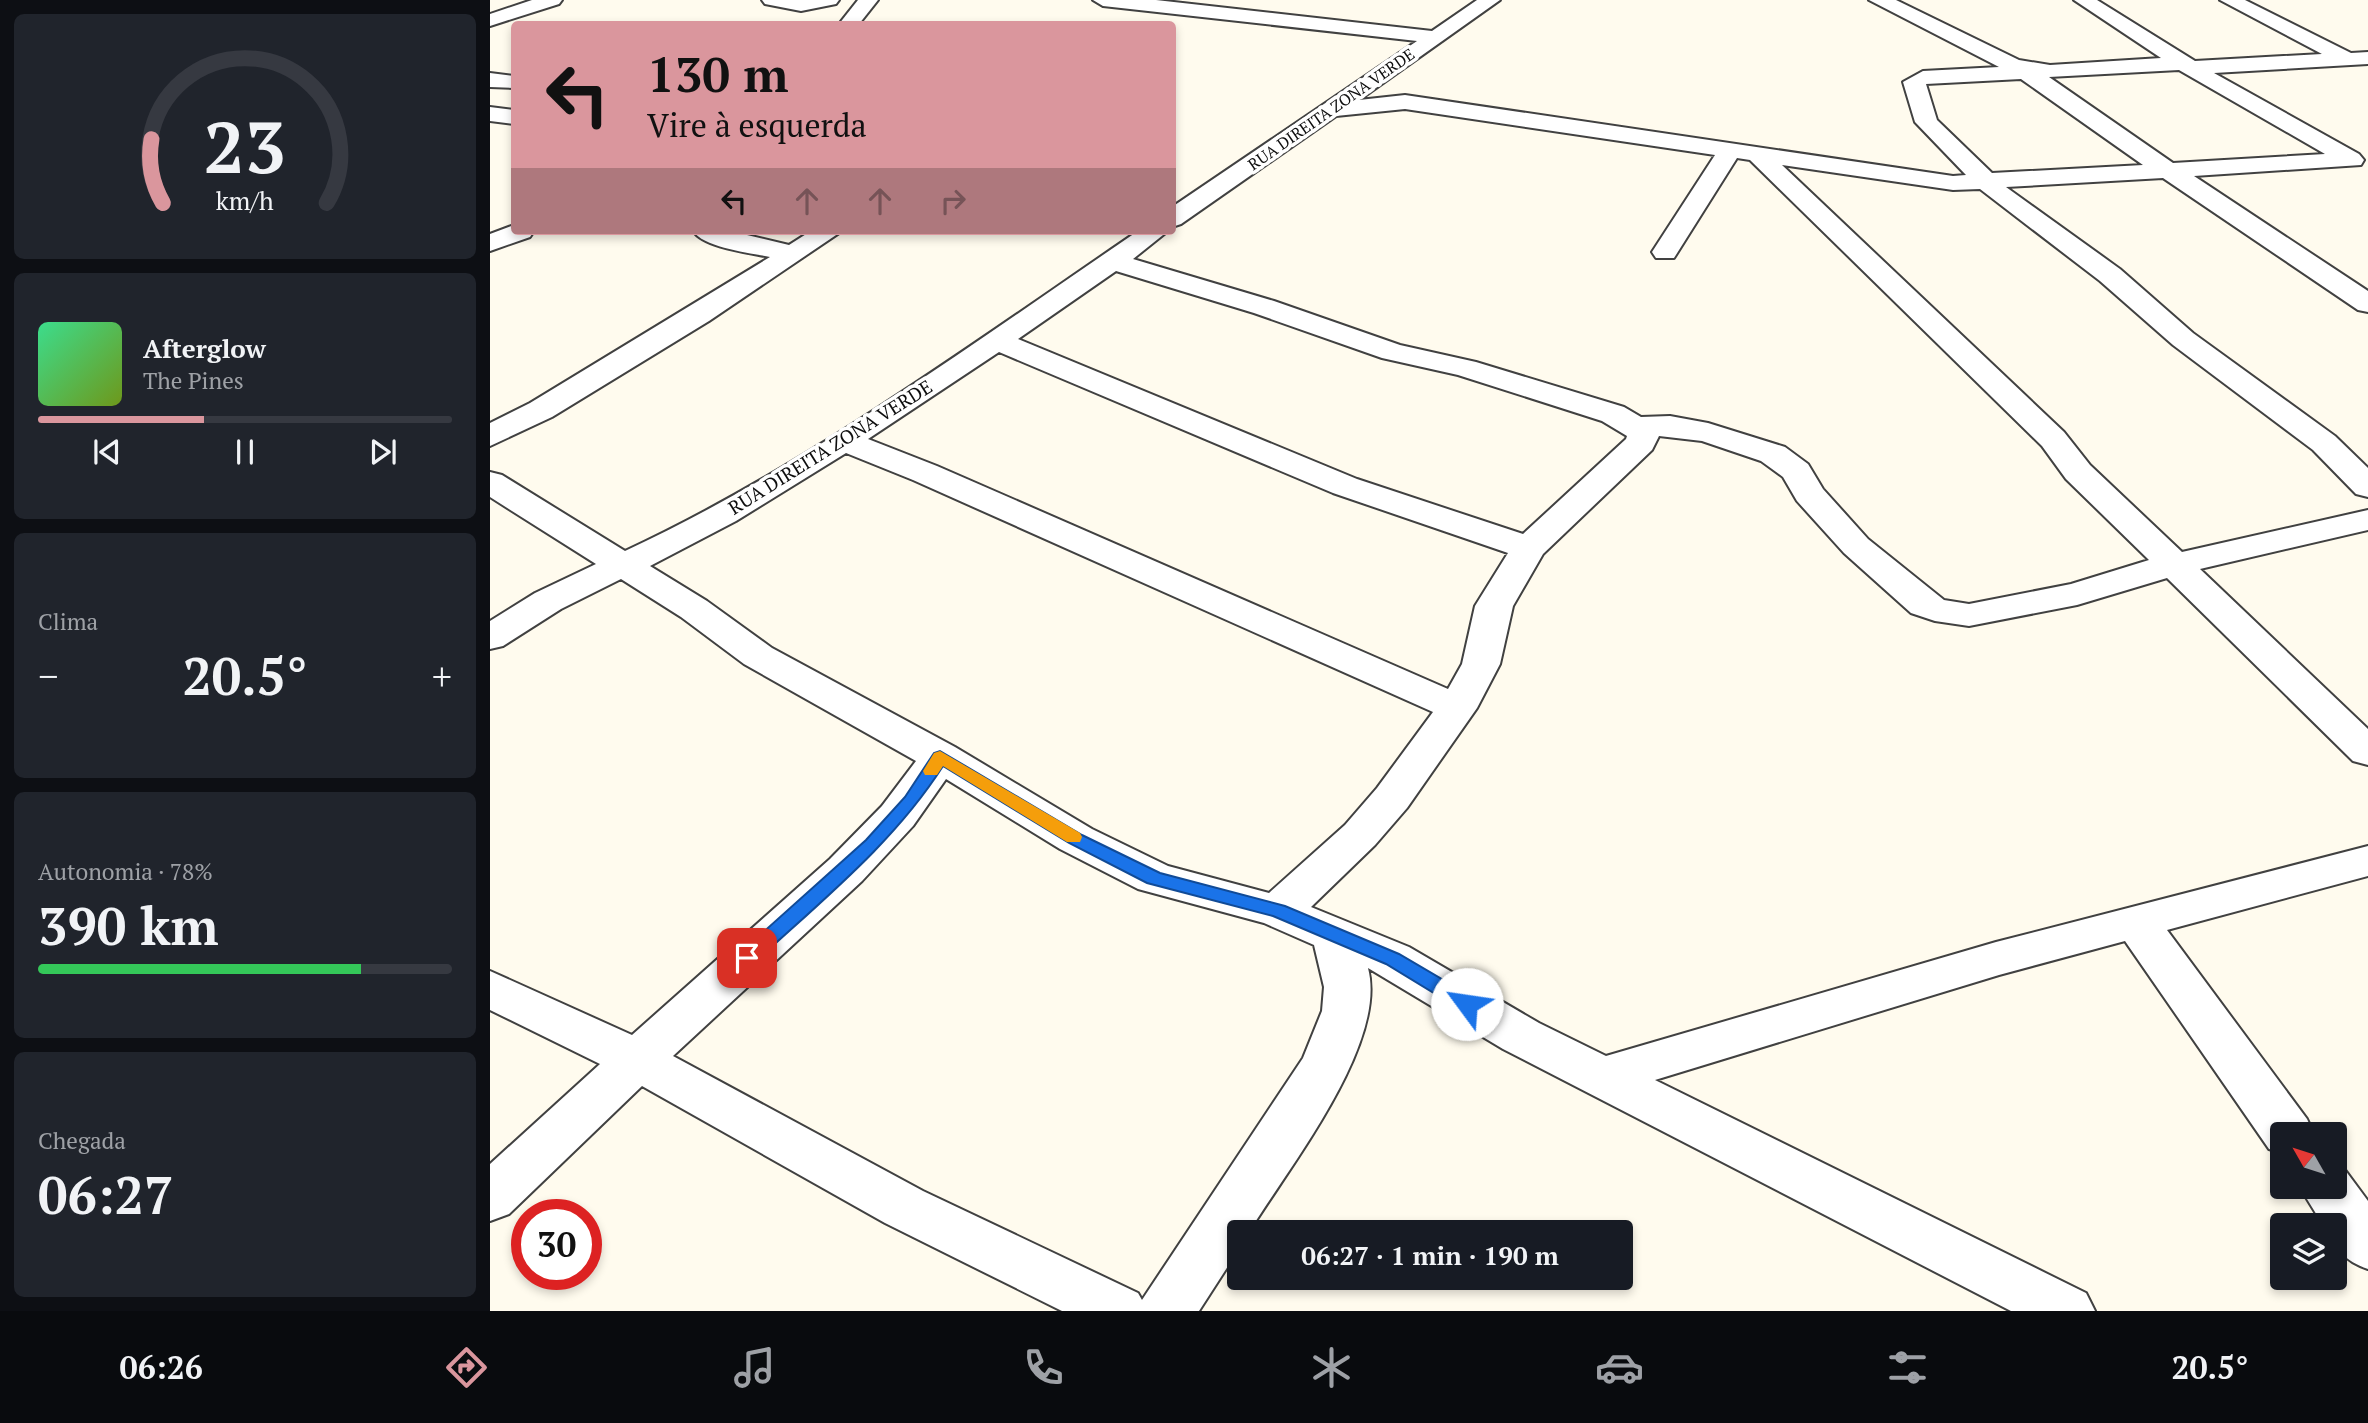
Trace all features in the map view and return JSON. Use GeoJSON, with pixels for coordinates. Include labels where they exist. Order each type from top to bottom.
{"type":"FeatureCollection","features":[{"type":"Feature","properties":{"kind":"street"},"geometry":{"type":"LineString","coordinates":[[490,20],[552,0]]}},
{"type":"Feature","properties":{"kind":"street"},"geometry":{"type":"LineString","coordinates":[[772,0],[801,5],[829,0]]}},
{"type":"Feature","properties":{"kind":"street"},"geometry":{"type":"LineString","coordinates":[[851,21],[868,0]]}},
{"type":"Feature","properties":{"kind":"street"},"geometry":{"type":"LineString","coordinates":[[1103,0],[1152,2],[1435,37]]}},
{"type":"Feature","properties":{"kind":"street","name":"RUA DIREITA ZONA VERDE"},"geometry":{"type":"LineString","coordinates":[[1176,216],[1490,0]]}},
{"type":"Feature","properties":{"kind":"street"},"geometry":{"type":"LineString","coordinates":[[1881,0],[2029,71],[2168,170],[2364,299]]}},
{"type":"Feature","properties":{"kind":"street"},"geometry":{"type":"LineString","coordinates":[[2085,0],[2227,91],[2360,165]]}},
{"type":"Feature","properties":{"kind":"street"},"geometry":{"type":"LineString","coordinates":[[2230,0],[2357,59]]}},
{"type":"Feature","properties":{"kind":"street"},"geometry":{"type":"LineString","coordinates":[[1126,21],[1152,2]]}},
{"type":"Feature","properties":{"kind":"street"},"geometry":{"type":"LineString","coordinates":[[2357,59],[2029,71],[1914,79],[1926,122],[1994,189],[2110,275],[2183,339],[2324,443],[2368,487]]}},
{"type":"Feature","properties":{"kind":"street"},"geometry":{"type":"LineString","coordinates":[[490,80],[511,82]]}},
{"type":"Feature","properties":{"kind":"street"},"geometry":{"type":"LineString","coordinates":[[1368,83],[1405,102]]}},
{"type":"Feature","properties":{"kind":"street"},"geometry":{"type":"LineString","coordinates":[[1330,110],[1405,102],[1994,189],[2168,170],[2360,165]]}},
{"type":"Feature","properties":{"kind":"street"},"geometry":{"type":"LineString","coordinates":[[490,114],[511,117]]}},
{"type":"Feature","properties":{"kind":"street"},"geometry":{"type":"LineString","coordinates":[[1665,252],[1744,152]]}},
{"type":"Feature","properties":{"kind":"street"},"geometry":{"type":"LineString","coordinates":[[1744,152],[2053,439],[2078,472],[2368,752]]}},
{"type":"Feature","properties":{"kind":"street"},"geometry":{"type":"LineString","coordinates":[[490,243],[511,235]]}},
{"type":"Feature","properties":{"kind":"street"},"geometry":{"type":"LineString","coordinates":[[717,235],[735,242],[794,254]]}},
{"type":"Feature","properties":{"kind":"street"},"geometry":{"type":"LineString","coordinates":[[490,436],[541,410],[824,235]]}},
{"type":"Feature","properties":{"kind":"street","name":"RUA DIREITA ZONA VERDE"},"geometry":{"type":"LineString","coordinates":[[490,638],[555,597],[687,534],[844,442],[998,341],[1150,235]]}},
{"type":"Feature","properties":{"kind":"street"},"geometry":{"type":"LineString","coordinates":[[1112,261],[1264,307],[1392,352],[1465,368],[1613,414],[1639,427],[1644,433],[1641,443],[1529,548],[1493,606],[1481,664],[1457,708],[1392,798],[1360,835],[1278,911]]}},
{"type":"Feature","properties":{"kind":"street"},"geometry":{"type":"LineString","coordinates":[[998,341],[1345,486],[1529,548]]}},
{"type":"Feature","properties":{"kind":"street"},"geometry":{"type":"LineString","coordinates":[[1639,427],[1670,426],[1708,433],[1773,454],[1796,471],[1809,494],[1856,546],[1924,605],[1935,611],[1969,615],[2077,594],[2172,565],[2368,520]]}},
{"type":"Feature","properties":{"kind":"street"},"geometry":{"type":"LineString","coordinates":[[844,442],[925,473],[1457,708]]}},
{"type":"Feature","properties":{"kind":"street"},"geometry":{"type":"LineString","coordinates":[[490,482],[672,595],[758,656],[940,756],[1076,839],[1154,878],[1278,911],[1392,959],[1521,1036],[2014,1298],[2066,1311]]}},
{"type":"Feature","properties":{"kind":"street"},"geometry":{"type":"LineString","coordinates":[[582,537],[625,539],[687,534]]}},
{"type":"Feature","properties":{"kind":"street"},"geometry":{"type":"LineString","coordinates":[[582,537],[555,597],[672,595]]}},
{"type":"Feature","properties":{"kind":"street"},"geometry":{"type":"LineString","coordinates":[[490,1198],[636,1059],[872,844],[911,801],[940,756]]}},
{"type":"Feature","properties":{"kind":"street"},"geometry":{"type":"LineString","coordinates":[[1602,1077],[1996,959],[2368,861]]}},
{"type":"Feature","properties":{"kind":"street"},"geometry":{"type":"LineString","coordinates":[[2137,923],[2279,1122]]}},
{"type":"Feature","properties":{"kind":"street"},"geometry":{"type":"LineString","coordinates":[[1165,1311],[1192,1278],[1252,1180],[1296,1116],[1327,1059],[1343,1020],[1348,987],[1335,935]]}},
{"type":"Feature","properties":{"kind":"street"},"geometry":{"type":"LineString","coordinates":[[490,989],[636,1059],[904,1207],[1118,1311]]}},
{"type":"Feature","properties":{"kind":"street"},"geometry":{"type":"LineString","coordinates":[[2335,1199],[2368,1245]]}},
{"type":"Feature","properties":{"kind":"slow traffic"},"geometry":{"type":"LineString","coordinates":[[931,771],[940,756],[1073,837]]}},
{"type":"Feature","properties":{"kind":"route"},"geometry":{"type":"LineString","coordinates":[[747,958],[872,844],[911,801],[940,756],[1076,839],[1154,878],[1278,911],[1392,959],[1467,1004]]}}]}
